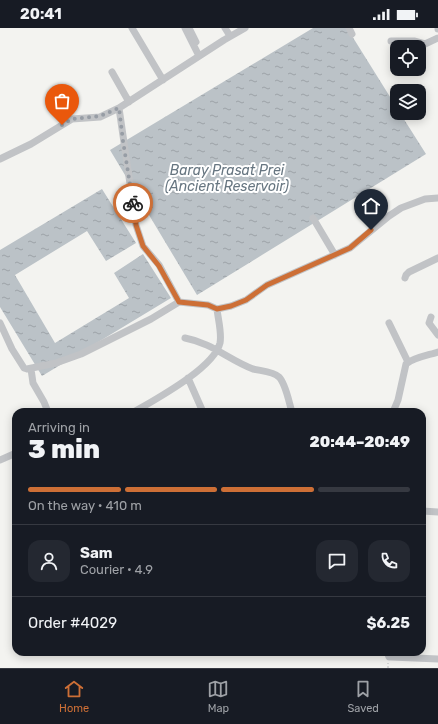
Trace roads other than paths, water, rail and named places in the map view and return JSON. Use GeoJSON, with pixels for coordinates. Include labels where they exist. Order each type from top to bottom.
{"type":"FeatureCollection","features":[{"type":"Feature","properties":{"kind":"street"},"geometry":{"type":"LineString","coordinates":[[132,28],[163,80]]}},
{"type":"Feature","properties":{"kind":"street"},"geometry":{"type":"LineString","coordinates":[[184,28],[200,55]]}},
{"type":"Feature","properties":{"kind":"street"},"geometry":{"type":"LineString","coordinates":[[189,28],[200,55]]}},
{"type":"Feature","properties":{"kind":"street"},"geometry":{"type":"LineString","coordinates":[[225,28],[230,36]]}},
{"type":"Feature","properties":{"kind":"street"},"geometry":{"type":"LineString","coordinates":[[0,159],[30,144],[72,119],[100,116],[119,108],[200,55],[245,28]]}},
{"type":"Feature","properties":{"kind":"street"},"geometry":{"type":"LineString","coordinates":[[426,44],[438,38]]}},
{"type":"Feature","properties":{"kind":"street"},"geometry":{"type":"LineString","coordinates":[[112,72],[129,102]]}},
{"type":"Feature","properties":{"kind":"street"},"geometry":{"type":"LineString","coordinates":[[119,108],[136,225],[143,246],[159,266],[179,302]]}},
{"type":"Feature","properties":{"kind":"street"},"geometry":{"type":"LineString","coordinates":[[0,323],[12,349],[24,368],[31,369],[56,363],[81,354],[151,319],[179,302],[208,305],[217,309],[231,306],[246,300],[267,285],[350,248],[388,216],[401,208],[425,199],[438,198]]}},
{"type":"Feature","properties":{"kind":"street"},"geometry":{"type":"LineString","coordinates":[[313,218],[334,255]]}},
{"type":"Feature","properties":{"kind":"street"},"geometry":{"type":"LineString","coordinates":[[405,278],[409,272],[438,258]]}},
{"type":"Feature","properties":{"kind":"street"},"geometry":{"type":"LineString","coordinates":[[141,408],[188,378],[215,354],[218,349],[220,339],[217,309]]}},
{"type":"Feature","properties":{"kind":"street"},"geometry":{"type":"LineString","coordinates":[[431,317],[429,323],[438,335]]}},
{"type":"Feature","properties":{"kind":"street"},"geometry":{"type":"LineString","coordinates":[[389,324],[408,362]]}},
{"type":"Feature","properties":{"kind":"street"},"geometry":{"type":"LineString","coordinates":[[185,338],[218,349],[244,365],[277,375],[282,381],[291,408]]}},
{"type":"Feature","properties":{"kind":"street"},"geometry":{"type":"LineString","coordinates":[[395,408],[398,400],[406,364],[438,352]]}},
{"type":"Feature","properties":{"kind":"street"},"geometry":{"type":"LineString","coordinates":[[31,369],[33,383],[46,408]]}},
{"type":"Feature","properties":{"kind":"street"},"geometry":{"type":"LineString","coordinates":[[188,378],[201,408]]}},
{"type":"Feature","properties":{"kind":"street"},"geometry":{"type":"LineString","coordinates":[[0,460],[12,455]]}},
{"type":"Feature","properties":{"kind":"street"},"geometry":{"type":"LineString","coordinates":[[426,511],[438,512]]}},
{"type":"Feature","properties":{"kind":"street"},"geometry":{"type":"LineString","coordinates":[[389,656],[438,659]]}},
{"type":"Feature","properties":{"kind":"water","name":"Baray Prasat Prei (Ancient Reservoir)"},"geometry":{"type":"Polygon","coordinates":[[[313,28],[347,28],[390,97],[390,120],[404,120],[426,154],[197,295],[110,150],[313,28]]]}},
{"type":"Feature","properties":{"kind":"water"},"geometry":{"type":"Polygon","coordinates":[[[102,189],[136,243],[106,261],[87,231],[15,275],[55,343],[129,298],[114,273],[143,254],[171,298],[42,376],[0,307],[0,250],[102,189]]]}}]}
